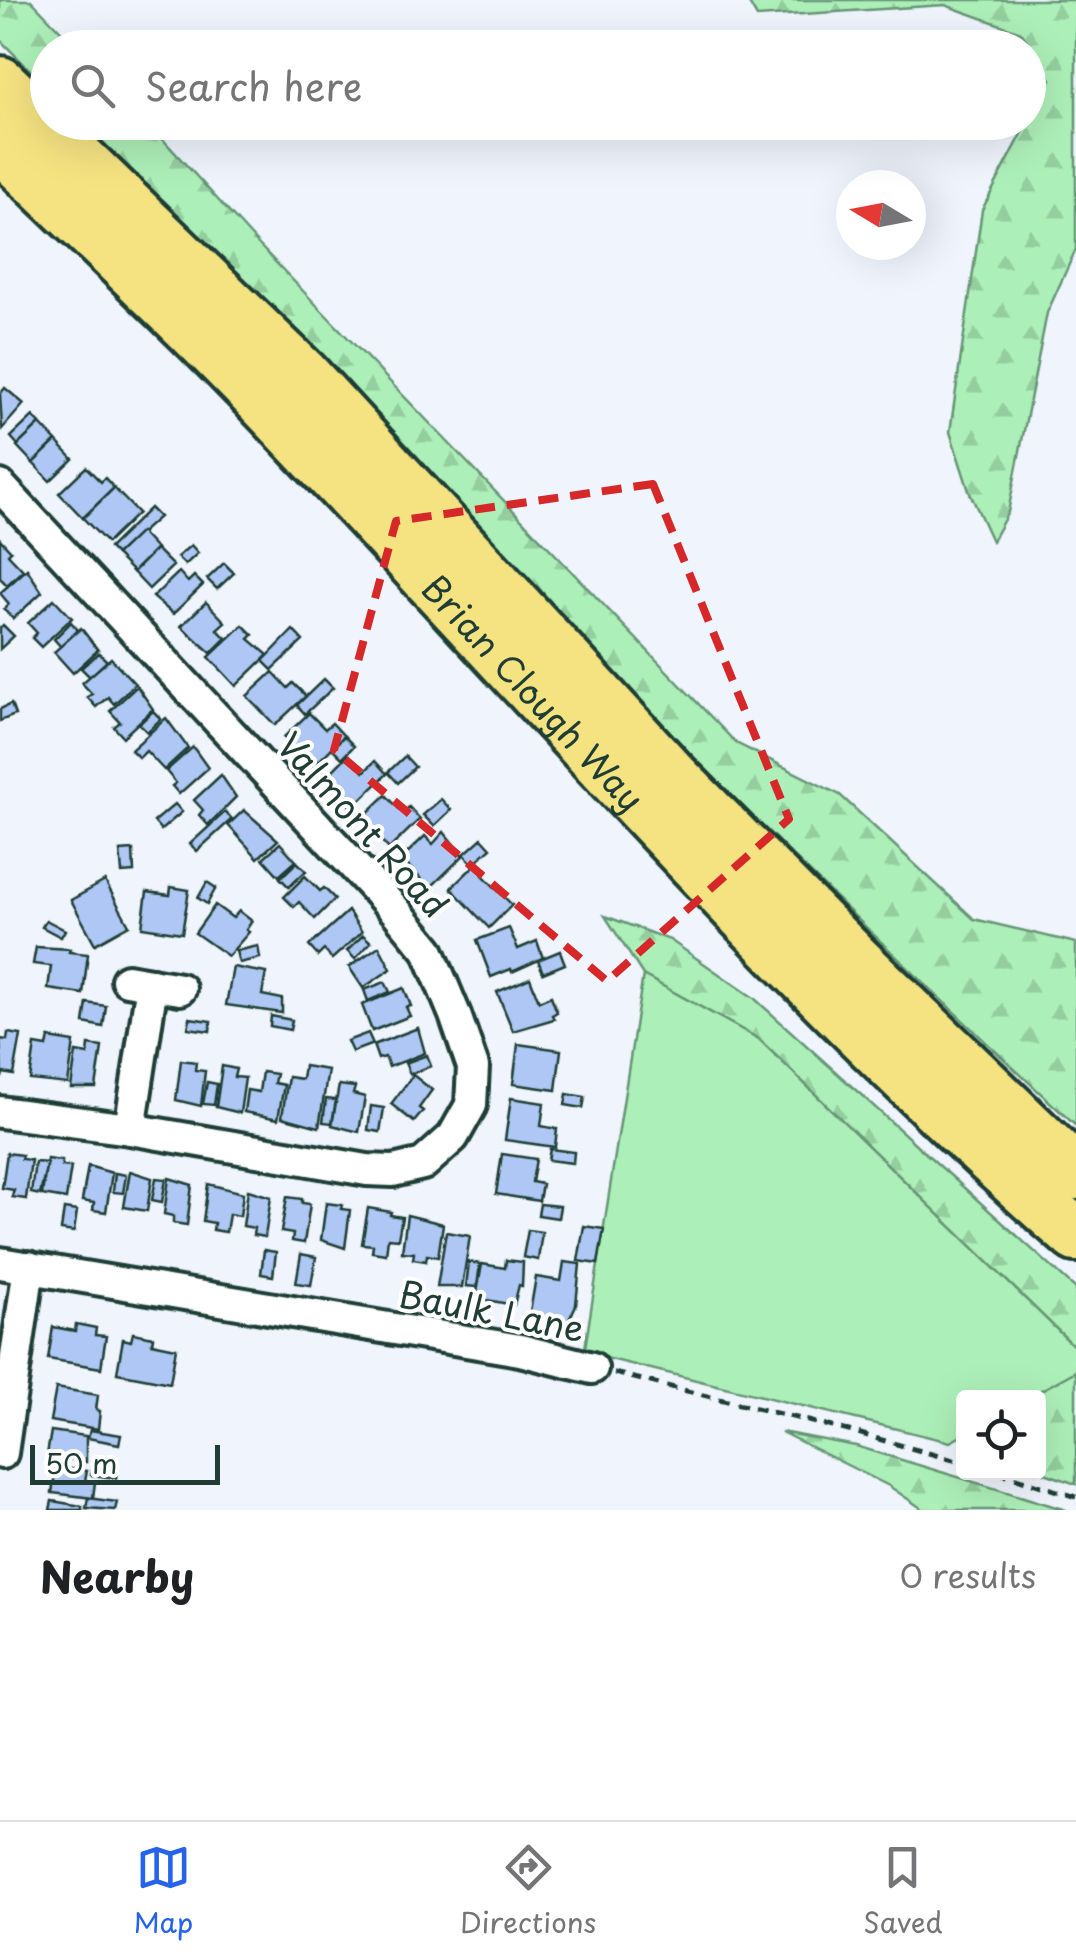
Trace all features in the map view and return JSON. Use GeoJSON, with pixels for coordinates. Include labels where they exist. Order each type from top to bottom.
{"type":"FeatureCollection","features":[{"type":"Feature","properties":{"kind":"highway","name":"Brian Clough Way"},"geometry":{"type":"LineString","coordinates":[[0,83],[30,112]]}},
{"type":"Feature","properties":{"kind":"highway","name":"Brian Clough Way"},"geometry":{"type":"LineString","coordinates":[[59,140],[303,375],[672,776],[856,962],[1076,1173]]}},
{"type":"Feature","properties":{"kind":"highway","name":"Brian Clough Way"},"geometry":{"type":"LineString","coordinates":[[0,144],[246,384],[653,821],[969,1142],[1076,1235]]}},
{"type":"Feature","properties":{"kind":"street","name":"Valmont Road"},"geometry":{"type":"LineString","coordinates":[[0,486],[428,950],[473,1067],[471,1105],[453,1138],[423,1164],[392,1171],[0,1112]]}},
{"type":"Feature","properties":{"kind":"street"},"geometry":{"type":"LineString","coordinates":[[130,1130],[153,984]]}},
{"type":"Feature","properties":{"kind":"street"},"geometry":{"type":"LineString","coordinates":[[8,1460],[15,1265]]}},
{"type":"Feature","properties":{"kind":"street","name":"Baulk Lane"},"geometry":{"type":"LineString","coordinates":[[15,1265],[520,1350],[592,1368]]}},
{"type":"Feature","properties":{"kind":"path","name":"Baulk Lane"},"geometry":{"type":"LineString","coordinates":[[592,1368],[956,1461]]}},
{"type":"Feature","properties":{"kind":"path"},"geometry":{"type":"LineString","coordinates":[[1023,1480],[1076,1497]]}},
{"type":"Feature","properties":{"kind":"highlighted area"},"geometry":{"type":"Polygon","coordinates":[[[653,484],[789,819],[607,981],[334,750],[396,521],[653,484]]]}},
{"type":"Feature","properties":{"kind":"green space"},"geometry":{"type":"Polygon","coordinates":[[[0,0],[31,0],[60,30],[30,30],[30,70],[0,40],[0,0]]]}},
{"type":"Feature","properties":{"kind":"green space"},"geometry":{"type":"Polygon","coordinates":[[[747,0],[1076,0],[1076,249],[1047,313],[1008,512],[992,541],[969,491],[950,432],[982,210],[1019,140],[1046,140],[1046,88],[1051,79],[1046,71],[1046,30],[1015,30],[945,5],[757,17],[747,0]]]}},
{"type":"Feature","properties":{"kind":"green space"},"geometry":{"type":"Polygon","coordinates":[[[99,140],[163,140],[259,245],[736,743],[840,795],[974,919],[1076,943],[1076,1126],[820,883],[448,506],[99,140]]]}},
{"type":"Feature","properties":{"kind":"green space"},"geometry":{"type":"Polygon","coordinates":[[[605,916],[670,940],[754,998],[1076,1289],[1076,1348],[759,1039],[643,975],[605,916]]]}},
{"type":"Feature","properties":{"kind":"green space"},"geometry":{"type":"Polygon","coordinates":[[[643,975],[759,1039],[1076,1348],[1076,1371],[1042,1390],[956,1390],[956,1439],[950,1442],[584,1355],[643,975]]]}},
{"type":"Feature","properties":{"kind":"green space"},"geometry":{"type":"Polygon","coordinates":[[[1076,1371],[1076,1484],[1046,1473],[1046,1390],[1042,1390],[1076,1371]]]}},
{"type":"Feature","properties":{"kind":"green space"},"geometry":{"type":"Polygon","coordinates":[[[781,1432],[856,1446],[956,1476],[956,1480],[968,1480],[1066,1510],[924,1510],[889,1486],[781,1432]]]}},
{"type":"Feature","properties":{"kind":"building"},"geometry":{"type":"Polygon","coordinates":[[[5,388],[24,404],[2,429],[0,394],[5,388]]]}},
{"type":"Feature","properties":{"kind":"building"},"geometry":{"type":"Polygon","coordinates":[[[33,416],[40,424],[18,445],[11,437],[33,416]]]}},
{"type":"Feature","properties":{"kind":"building"},"geometry":{"type":"Polygon","coordinates":[[[40,424],[56,441],[33,463],[17,446],[40,424]]]}},
{"type":"Feature","properties":{"kind":"building"},"geometry":{"type":"Polygon","coordinates":[[[56,441],[73,459],[50,481],[33,463],[56,441]]]}},
{"type":"Feature","properties":{"kind":"building"},"geometry":{"type":"Polygon","coordinates":[[[86,467],[114,488],[83,518],[59,493],[86,467]]]}},
{"type":"Feature","properties":{"kind":"building"},"geometry":{"type":"Polygon","coordinates":[[[114,488],[138,513],[107,543],[83,518],[114,488]]]}},
{"type":"Feature","properties":{"kind":"building"},"geometry":{"type":"Polygon","coordinates":[[[150,508],[159,517],[116,555],[109,548],[150,508]]]}},
{"type":"Feature","properties":{"kind":"building"},"geometry":{"type":"Polygon","coordinates":[[[140,532],[156,549],[133,572],[116,555],[140,532]]]}},
{"type":"Feature","properties":{"kind":"building"},"geometry":{"type":"Polygon","coordinates":[[[0,539],[23,570],[7,585],[0,578],[0,539]]]}},
{"type":"Feature","properties":{"kind":"building"},"geometry":{"type":"Polygon","coordinates":[[[191,545],[198,553],[185,565],[177,557],[191,545]]]}},
{"type":"Feature","properties":{"kind":"building"},"geometry":{"type":"Polygon","coordinates":[[[156,549],[173,566],[149,589],[133,572],[156,549]]]}},
{"type":"Feature","properties":{"kind":"building"},"geometry":{"type":"Polygon","coordinates":[[[224,563],[234,573],[217,589],[207,579],[224,563]]]}},
{"type":"Feature","properties":{"kind":"building"},"geometry":{"type":"Polygon","coordinates":[[[27,569],[42,592],[13,619],[4,609],[9,604],[0,593],[27,569]]]}},
{"type":"Feature","properties":{"kind":"building"},"geometry":{"type":"Polygon","coordinates":[[[179,572],[188,582],[194,576],[203,585],[173,614],[153,597],[179,572]]]}},
{"type":"Feature","properties":{"kind":"building"},"geometry":{"type":"Polygon","coordinates":[[[54,599],[72,618],[41,647],[32,638],[37,633],[28,623],[54,599]]]}},
{"type":"Feature","properties":{"kind":"building"},"geometry":{"type":"Polygon","coordinates":[[[206,602],[225,622],[217,629],[226,638],[211,653],[181,626],[206,602]]]}},
{"type":"Feature","properties":{"kind":"building"},"geometry":{"type":"Polygon","coordinates":[[[71,622],[78,630],[61,647],[54,639],[71,622]]]}},
{"type":"Feature","properties":{"kind":"building"},"geometry":{"type":"Polygon","coordinates":[[[3,625],[14,636],[0,649],[0,628],[3,625]]]}},
{"type":"Feature","properties":{"kind":"building"},"geometry":{"type":"Polygon","coordinates":[[[243,625],[253,635],[249,639],[268,655],[236,686],[209,657],[243,625]]]}},
{"type":"Feature","properties":{"kind":"building"},"geometry":{"type":"Polygon","coordinates":[[[81,628],[98,650],[73,673],[54,652],[81,628]]]}},
{"type":"Feature","properties":{"kind":"building"},"geometry":{"type":"Polygon","coordinates":[[[293,630],[303,641],[272,670],[263,661],[293,630]]]}},
{"type":"Feature","properties":{"kind":"building"},"geometry":{"type":"Polygon","coordinates":[[[99,653],[107,661],[90,677],[81,668],[99,653]]]}},
{"type":"Feature","properties":{"kind":"building"},"geometry":{"type":"Polygon","coordinates":[[[111,658],[135,684],[114,704],[108,697],[96,707],[87,697],[92,694],[82,683],[111,658]]]}},
{"type":"Feature","properties":{"kind":"building"},"geometry":{"type":"Polygon","coordinates":[[[273,672],[288,688],[293,683],[306,696],[275,725],[247,696],[273,672]]]}},
{"type":"Feature","properties":{"kind":"building"},"geometry":{"type":"Polygon","coordinates":[[[324,679],[333,688],[305,714],[297,705],[324,679]]]}},
{"type":"Feature","properties":{"kind":"building"},"geometry":{"type":"Polygon","coordinates":[[[137,686],[153,709],[123,737],[114,727],[120,722],[110,711],[137,686]]]}},
{"type":"Feature","properties":{"kind":"building"},"geometry":{"type":"Polygon","coordinates":[[[11,704],[15,715],[0,721],[0,709],[11,704]]]}},
{"type":"Feature","properties":{"kind":"building"},"geometry":{"type":"Polygon","coordinates":[[[153,711],[161,719],[147,732],[139,724],[153,711]]]}},
{"type":"Feature","properties":{"kind":"building"},"geometry":{"type":"Polygon","coordinates":[[[309,713],[325,729],[332,723],[344,736],[313,767],[284,737],[309,713]]]}},
{"type":"Feature","properties":{"kind":"building"},"geometry":{"type":"Polygon","coordinates":[[[166,718],[188,748],[164,770],[146,751],[139,758],[131,750],[166,718]]]}},
{"type":"Feature","properties":{"kind":"building"},"geometry":{"type":"Polygon","coordinates":[[[344,736],[354,746],[342,758],[332,748],[344,736]]]}},
{"type":"Feature","properties":{"kind":"building"},"geometry":{"type":"Polygon","coordinates":[[[193,747],[208,768],[179,794],[166,771],[193,747]]]}},
{"type":"Feature","properties":{"kind":"building"},"geometry":{"type":"Polygon","coordinates":[[[348,755],[364,772],[375,761],[387,774],[352,808],[324,779],[348,755]]]}},
{"type":"Feature","properties":{"kind":"building"},"geometry":{"type":"Polygon","coordinates":[[[405,756],[415,767],[398,783],[388,772],[405,756]]]}},
{"type":"Feature","properties":{"kind":"building"},"geometry":{"type":"Polygon","coordinates":[[[221,775],[236,797],[208,825],[194,800],[221,775]]]}},
{"type":"Feature","properties":{"kind":"building"},"geometry":{"type":"Polygon","coordinates":[[[386,795],[403,813],[409,807],[420,819],[389,849],[361,819],[386,795]]]}},
{"type":"Feature","properties":{"kind":"building"},"geometry":{"type":"Polygon","coordinates":[[[441,799],[451,810],[434,826],[423,815],[441,799]]]}},
{"type":"Feature","properties":{"kind":"building"},"geometry":{"type":"Polygon","coordinates":[[[175,804],[182,812],[161,830],[154,822],[175,804]]]}},
{"type":"Feature","properties":{"kind":"building"},"geometry":{"type":"Polygon","coordinates":[[[244,810],[278,840],[258,858],[228,825],[244,810]]]}},
{"type":"Feature","properties":{"kind":"building"},"geometry":{"type":"Polygon","coordinates":[[[225,812],[232,819],[197,851],[190,844],[225,812]]]}},
{"type":"Feature","properties":{"kind":"building"},"geometry":{"type":"Polygon","coordinates":[[[444,832],[463,856],[430,888],[401,859],[425,836],[433,844],[444,832]]]}},
{"type":"Feature","properties":{"kind":"building"},"geometry":{"type":"Polygon","coordinates":[[[482,838],[491,848],[473,864],[464,854],[482,838]]]}},
{"type":"Feature","properties":{"kind":"building"},"geometry":{"type":"Polygon","coordinates":[[[280,843],[296,861],[279,876],[263,858],[280,843]]]}},
{"type":"Feature","properties":{"kind":"building"},"geometry":{"type":"Polygon","coordinates":[[[133,850],[134,872],[122,873],[120,851],[133,850]]]}},
{"type":"Feature","properties":{"kind":"building"},"geometry":{"type":"Polygon","coordinates":[[[297,862],[306,871],[289,887],[280,878],[297,862]]]}},
{"type":"Feature","properties":{"kind":"building"},"geometry":{"type":"Polygon","coordinates":[[[477,863],[486,872],[483,875],[512,905],[489,928],[451,888],[477,863]]]}},
{"type":"Feature","properties":{"kind":"building"},"geometry":{"type":"Polygon","coordinates":[[[305,876],[335,899],[315,919],[299,902],[294,907],[284,897],[305,876]]]}},
{"type":"Feature","properties":{"kind":"building"},"geometry":{"type":"Polygon","coordinates":[[[105,881],[129,925],[95,944],[71,900],[105,881]]]}},
{"type":"Feature","properties":{"kind":"building"},"geometry":{"type":"Polygon","coordinates":[[[207,882],[216,888],[207,904],[198,898],[207,882]]]}},
{"type":"Feature","properties":{"kind":"building"},"geometry":{"type":"Polygon","coordinates":[[[171,887],[189,890],[182,933],[142,927],[147,892],[170,895],[171,887]]]}},
{"type":"Feature","properties":{"kind":"building"},"geometry":{"type":"Polygon","coordinates":[[[215,905],[233,918],[239,911],[252,921],[246,930],[249,932],[228,956],[195,933],[215,905]]]}},
{"type":"Feature","properties":{"kind":"building"},"geometry":{"type":"Polygon","coordinates":[[[348,911],[362,932],[332,959],[324,950],[318,956],[309,946],[348,911]]]}},
{"type":"Feature","properties":{"kind":"building"},"geometry":{"type":"Polygon","coordinates":[[[46,920],[65,930],[61,937],[42,927],[46,920]]]}},
{"type":"Feature","properties":{"kind":"building"},"geometry":{"type":"Polygon","coordinates":[[[509,928],[518,949],[537,941],[543,958],[491,977],[477,940],[509,928]]]}},
{"type":"Feature","properties":{"kind":"building"},"geometry":{"type":"Polygon","coordinates":[[[363,935],[371,942],[355,959],[347,951],[363,935]]]}},
{"type":"Feature","properties":{"kind":"building"},"geometry":{"type":"Polygon","coordinates":[[[258,946],[260,958],[239,963],[236,951],[258,946]]]}},
{"type":"Feature","properties":{"kind":"building"},"geometry":{"type":"Polygon","coordinates":[[[379,946],[391,969],[363,988],[349,967],[379,946]]]}},
{"type":"Feature","properties":{"kind":"building"},"geometry":{"type":"Polygon","coordinates":[[[36,947],[88,954],[83,994],[48,989],[51,966],[33,964],[36,947]]]}},
{"type":"Feature","properties":{"kind":"building"},"geometry":{"type":"Polygon","coordinates":[[[560,951],[565,964],[543,973],[538,960],[560,951]]]}},
{"type":"Feature","properties":{"kind":"building"},"geometry":{"type":"Polygon","coordinates":[[[233,967],[266,973],[262,995],[282,999],[282,1013],[226,1005],[233,967]]]}},
{"type":"Feature","properties":{"kind":"building"},"geometry":{"type":"Polygon","coordinates":[[[530,978],[539,1001],[551,996],[557,1012],[552,1015],[554,1019],[513,1031],[497,992],[530,978]]]}},
{"type":"Feature","properties":{"kind":"building"},"geometry":{"type":"Polygon","coordinates":[[[385,982],[390,992],[368,1001],[364,990],[385,982]]]}},
{"type":"Feature","properties":{"kind":"building"},"geometry":{"type":"Polygon","coordinates":[[[404,988],[411,1006],[406,1007],[410,1016],[372,1031],[362,1005],[404,988]]]}},
{"type":"Feature","properties":{"kind":"building"},"geometry":{"type":"Polygon","coordinates":[[[87,1003],[106,1006],[103,1027],[84,1023],[87,1003]]]}},
{"type":"Feature","properties":{"kind":"building"},"geometry":{"type":"Polygon","coordinates":[[[271,1016],[292,1020],[290,1030],[270,1026],[271,1016]]]}},
{"type":"Feature","properties":{"kind":"building"},"geometry":{"type":"Polygon","coordinates":[[[190,1018],[211,1021],[210,1031],[188,1028],[190,1018]]]}},
{"type":"Feature","properties":{"kind":"building"},"geometry":{"type":"Polygon","coordinates":[[[418,1028],[425,1053],[389,1067],[385,1057],[378,1059],[373,1045],[418,1028]]]}},
{"type":"Feature","properties":{"kind":"building"},"geometry":{"type":"Polygon","coordinates":[[[8,1033],[21,1035],[14,1075],[3,1073],[2,1078],[0,1039],[7,1040],[8,1033]]]}},
{"type":"Feature","properties":{"kind":"building"},"geometry":{"type":"Polygon","coordinates":[[[368,1033],[373,1044],[352,1052],[347,1041],[368,1033]]]}},
{"type":"Feature","properties":{"kind":"building"},"geometry":{"type":"Polygon","coordinates":[[[49,1038],[74,1042],[68,1084],[30,1080],[35,1045],[47,1047],[49,1038]]]}},
{"type":"Feature","properties":{"kind":"building"},"geometry":{"type":"Polygon","coordinates":[[[518,1044],[561,1050],[556,1090],[513,1084],[518,1044]]]}},
{"type":"Feature","properties":{"kind":"building"},"geometry":{"type":"Polygon","coordinates":[[[89,1045],[102,1047],[96,1088],[71,1088],[76,1052],[88,1054],[89,1045]]]}},
{"type":"Feature","properties":{"kind":"building"},"geometry":{"type":"Polygon","coordinates":[[[427,1055],[431,1066],[410,1074],[405,1063],[427,1055]]]}},
{"type":"Feature","properties":{"kind":"building"},"geometry":{"type":"Polygon","coordinates":[[[181,1060],[196,1062],[195,1070],[205,1071],[201,1106],[176,1100],[181,1060]]]}},
{"type":"Feature","properties":{"kind":"building"},"geometry":{"type":"Polygon","coordinates":[[[222,1066],[236,1069],[234,1077],[245,1078],[240,1113],[216,1107],[222,1066]]]}},
{"type":"Feature","properties":{"kind":"building"},"geometry":{"type":"Polygon","coordinates":[[[304,1066],[328,1070],[319,1127],[282,1117],[288,1077],[302,1079],[304,1066]]]}},
{"type":"Feature","properties":{"kind":"building"},"geometry":{"type":"Polygon","coordinates":[[[262,1072],[276,1074],[274,1083],[284,1085],[278,1119],[244,1112],[247,1090],[259,1092],[262,1072]]]}},
{"type":"Feature","properties":{"kind":"building"},"geometry":{"type":"Polygon","coordinates":[[[413,1075],[432,1090],[414,1122],[391,1104],[413,1075]]]}},
{"type":"Feature","properties":{"kind":"building"},"geometry":{"type":"Polygon","coordinates":[[[207,1082],[217,1084],[214,1105],[203,1104],[207,1082]]]}},
{"type":"Feature","properties":{"kind":"building"},"geometry":{"type":"Polygon","coordinates":[[[339,1085],[355,1087],[353,1094],[365,1097],[359,1132],[332,1125],[339,1085]]]}},
{"type":"Feature","properties":{"kind":"building"},"geometry":{"type":"Polygon","coordinates":[[[567,1094],[585,1097],[583,1108],[565,1105],[567,1094]]]}},
{"type":"Feature","properties":{"kind":"building"},"geometry":{"type":"Polygon","coordinates":[[[511,1098],[544,1103],[541,1126],[557,1129],[555,1147],[505,1140],[511,1098]]]}},
{"type":"Feature","properties":{"kind":"building"},"geometry":{"type":"Polygon","coordinates":[[[326,1099],[336,1100],[332,1123],[323,1122],[326,1099]]]}},
{"type":"Feature","properties":{"kind":"building"},"geometry":{"type":"Polygon","coordinates":[[[371,1106],[384,1108],[380,1132],[368,1130],[371,1106]]]}},
{"type":"Feature","properties":{"kind":"building"},"geometry":{"type":"Polygon","coordinates":[[[550,1149],[574,1152],[573,1163],[548,1160],[550,1149]]]}},
{"type":"Feature","properties":{"kind":"building"},"geometry":{"type":"Polygon","coordinates":[[[7,1153],[31,1160],[26,1199],[12,1197],[14,1190],[2,1188],[7,1153]]]}},
{"type":"Feature","properties":{"kind":"building"},"geometry":{"type":"Polygon","coordinates":[[[502,1154],[536,1159],[532,1182],[542,1184],[539,1201],[496,1194],[502,1154]]]}},
{"type":"Feature","properties":{"kind":"building"},"geometry":{"type":"Polygon","coordinates":[[[47,1159],[71,1167],[66,1199],[42,1195],[47,1159]]]}},
{"type":"Feature","properties":{"kind":"building"},"geometry":{"type":"Polygon","coordinates":[[[35,1162],[47,1163],[40,1195],[31,1193],[35,1162]]]}},
{"type":"Feature","properties":{"kind":"building"},"geometry":{"type":"Polygon","coordinates":[[[88,1166],[112,1173],[106,1212],[93,1210],[94,1203],[82,1201],[88,1166]]]}},
{"type":"Feature","properties":{"kind":"building"},"geometry":{"type":"Polygon","coordinates":[[[130,1171],[152,1178],[147,1211],[124,1207],[130,1171]]]}},
{"type":"Feature","properties":{"kind":"building"},"geometry":{"type":"Polygon","coordinates":[[[115,1173],[126,1175],[123,1193],[113,1192],[115,1173]]]}},
{"type":"Feature","properties":{"kind":"building"},"geometry":{"type":"Polygon","coordinates":[[[156,1178],[166,1179],[162,1202],[152,1200],[156,1178]]]}},
{"type":"Feature","properties":{"kind":"building"},"geometry":{"type":"Polygon","coordinates":[[[169,1178],[192,1185],[187,1225],[173,1223],[173,1216],[164,1214],[169,1178]]]}},
{"type":"Feature","properties":{"kind":"building"},"geometry":{"type":"Polygon","coordinates":[[[208,1184],[243,1193],[240,1216],[229,1214],[226,1232],[213,1230],[214,1223],[203,1221],[208,1184]]]}},
{"type":"Feature","properties":{"kind":"building"},"geometry":{"type":"Polygon","coordinates":[[[248,1190],[271,1197],[265,1237],[253,1235],[254,1228],[243,1226],[248,1190]]]}},
{"type":"Feature","properties":{"kind":"building"},"geometry":{"type":"Polygon","coordinates":[[[287,1197],[310,1204],[304,1243],[292,1241],[293,1234],[281,1232],[287,1197]]]}},
{"type":"Feature","properties":{"kind":"building"},"geometry":{"type":"Polygon","coordinates":[[[326,1203],[350,1210],[345,1248],[321,1240],[326,1203]]]}},
{"type":"Feature","properties":{"kind":"building"},"geometry":{"type":"Polygon","coordinates":[[[540,1204],[560,1206],[558,1218],[538,1215],[540,1204]]]}},
{"type":"Feature","properties":{"kind":"building"},"geometry":{"type":"Polygon","coordinates":[[[368,1208],[402,1217],[398,1239],[388,1238],[386,1254],[372,1252],[373,1245],[362,1244],[368,1208]]]}},
{"type":"Feature","properties":{"kind":"building"},"geometry":{"type":"Polygon","coordinates":[[[64,1209],[77,1211],[74,1232],[61,1230],[64,1209]]]}},
{"type":"Feature","properties":{"kind":"building"},"geometry":{"type":"Polygon","coordinates":[[[407,1215],[443,1224],[438,1257],[427,1255],[426,1261],[413,1259],[414,1253],[402,1252],[407,1215]]]}},
{"type":"Feature","properties":{"kind":"building"},"geometry":{"type":"Polygon","coordinates":[[[584,1226],[604,1229],[598,1264],[578,1261],[584,1226]]]}},
{"type":"Feature","properties":{"kind":"building"},"geometry":{"type":"Polygon","coordinates":[[[528,1230],[542,1232],[538,1260],[523,1257],[528,1230]]]}},
{"type":"Feature","properties":{"kind":"building"},"geometry":{"type":"Polygon","coordinates":[[[446,1232],[470,1236],[462,1287],[437,1287],[446,1232]]]}},
{"type":"Feature","properties":{"kind":"building"},"geometry":{"type":"Polygon","coordinates":[[[264,1250],[276,1252],[273,1276],[261,1274],[264,1250]]]}},
{"type":"Feature","properties":{"kind":"building"},"geometry":{"type":"Polygon","coordinates":[[[301,1254],[316,1257],[311,1285],[296,1283],[301,1254]]]}},
{"type":"Feature","properties":{"kind":"building"},"geometry":{"type":"Polygon","coordinates":[[[506,1260],[523,1262],[522,1286],[519,1285],[514,1305],[476,1298],[482,1264],[505,1268],[506,1260]]]}},
{"type":"Feature","properties":{"kind":"building"},"geometry":{"type":"Polygon","coordinates":[[[469,1262],[480,1264],[477,1287],[466,1286],[469,1262]]]}},
{"type":"Feature","properties":{"kind":"building"},"geometry":{"type":"Polygon","coordinates":[[[564,1262],[580,1264],[576,1305],[567,1324],[529,1318],[536,1277],[561,1281],[564,1262]]]}},
{"type":"Feature","properties":{"kind":"building"},"geometry":{"type":"Polygon","coordinates":[[[76,1324],[96,1328],[95,1335],[106,1336],[101,1368],[48,1359],[53,1327],[75,1331],[76,1324]]]}},
{"type":"Feature","properties":{"kind":"building"},"geometry":{"type":"Polygon","coordinates":[[[133,1333],[153,1337],[152,1343],[176,1348],[170,1383],[117,1373],[123,1339],[131,1341],[133,1333]]]}},
{"type":"Feature","properties":{"kind":"building"},"geometry":{"type":"Polygon","coordinates":[[[56,1388],[98,1395],[98,1429],[50,1421],[56,1388]]]}},
{"type":"Feature","properties":{"kind":"building"},"geometry":{"type":"Polygon","coordinates":[[[90,1430],[121,1435],[119,1444],[88,1438],[90,1430]]]}},
{"type":"Feature","properties":{"kind":"building"},"geometry":{"type":"Polygon","coordinates":[[[51,1431],[86,1436],[86,1462],[47,1455],[51,1431]]]}},
{"type":"Feature","properties":{"kind":"building"},"geometry":{"type":"Polygon","coordinates":[[[93,1465],[117,1468],[116,1478],[91,1475],[93,1465]]]}},
{"type":"Feature","properties":{"kind":"building"},"geometry":{"type":"Polygon","coordinates":[[[56,1467],[87,1471],[85,1481],[95,1482],[93,1498],[52,1493],[56,1467]]]}},
{"type":"Feature","properties":{"kind":"building"},"geometry":{"type":"Polygon","coordinates":[[[88,1498],[117,1502],[115,1510],[86,1508],[88,1498]]]}},
{"type":"Feature","properties":{"kind":"building"},"geometry":{"type":"Polygon","coordinates":[[[52,1501],[82,1506],[82,1510],[50,1510],[52,1501]]]}}]}
